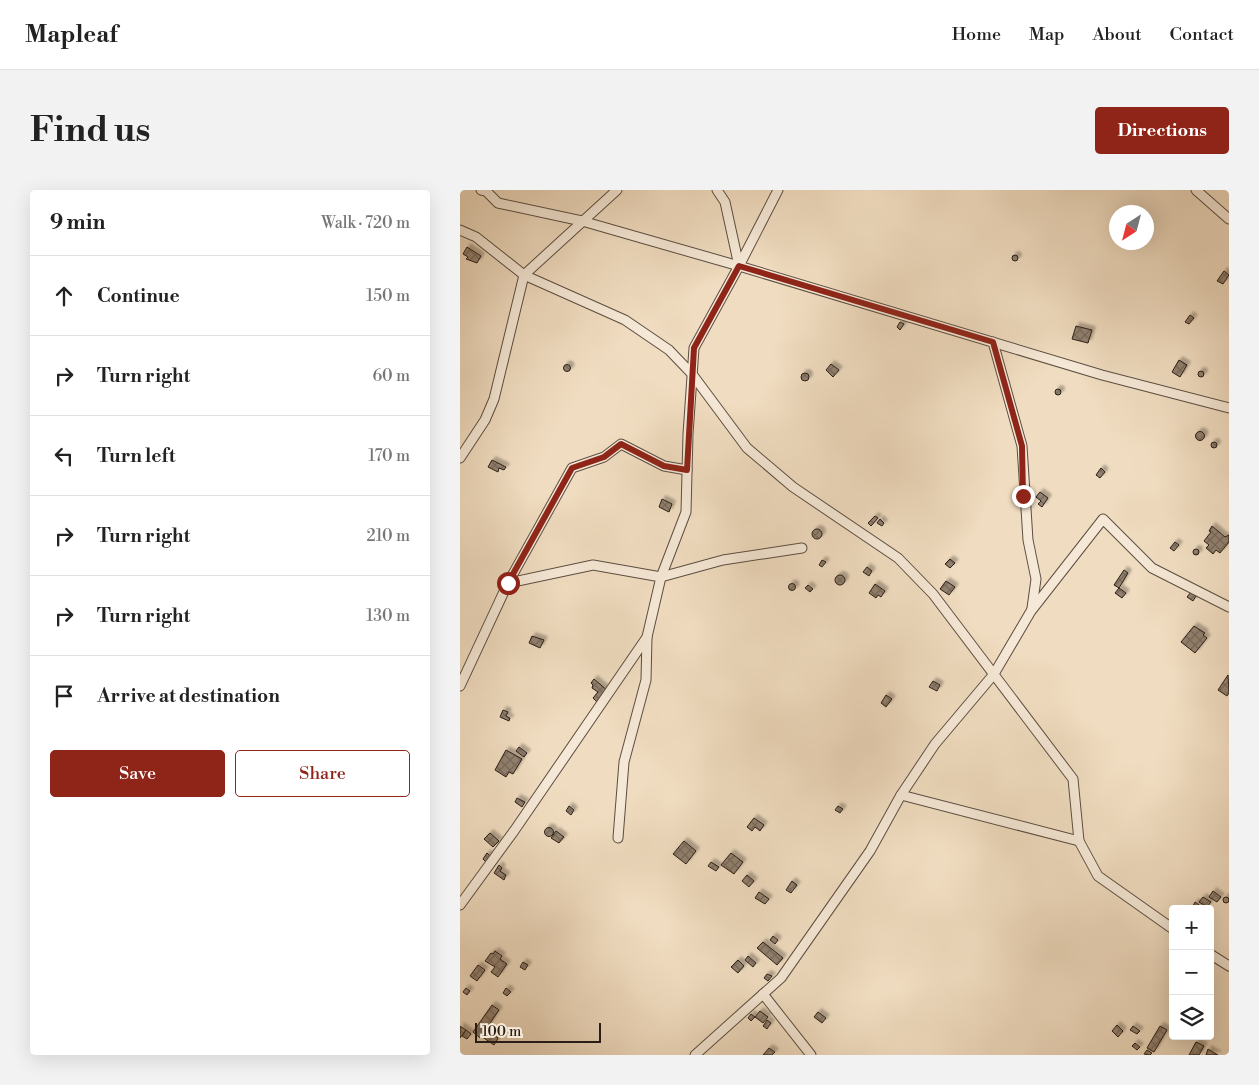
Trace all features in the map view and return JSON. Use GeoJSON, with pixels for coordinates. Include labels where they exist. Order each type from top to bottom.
{"type":"FeatureCollection","features":[{"type":"Feature","properties":{"kind":"street"},"geometry":{"type":"LineString","coordinates":[[481,190],[486,191],[498,203],[582,222],[739,266],[1102,375],[1229,408]]}},
{"type":"Feature","properties":{"kind":"street"},"geometry":{"type":"LineString","coordinates":[[460,458],[484,420],[494,399],[524,275],[617,190]]}},
{"type":"Feature","properties":{"kind":"street"},"geometry":{"type":"LineString","coordinates":[[717,190],[725,202],[739,266]]}},
{"type":"Feature","properties":{"kind":"street"},"geometry":{"type":"LineString","coordinates":[[618,838],[624,762],[646,680],[647,637],[661,577],[686,512],[694,348],[778,190]]}},
{"type":"Feature","properties":{"kind":"street"},"geometry":{"type":"LineString","coordinates":[[1196,190],[1229,219]]}},
{"type":"Feature","properties":{"kind":"street"},"geometry":{"type":"LineString","coordinates":[[460,230],[476,237],[524,275],[625,320],[669,350],[692,374],[747,448],[793,487],[898,558],[933,594],[1073,779],[1079,841],[1098,876],[1169,926]]}},
{"type":"Feature","properties":{"kind":"street"},"geometry":{"type":"LineString","coordinates":[[993,342],[1022,446],[1028,540],[1036,579],[1031,611]]}},
{"type":"Feature","properties":{"kind":"street"},"geometry":{"type":"LineString","coordinates":[[460,686],[508,583],[572,468],[604,457],[621,444],[664,466],[687,470]]}},
{"type":"Feature","properties":{"kind":"street"},"geometry":{"type":"LineString","coordinates":[[695,1055],[781,978],[870,851],[901,795],[936,744],[994,674],[1031,611],[1103,519],[1152,568],[1229,607]]}},
{"type":"Feature","properties":{"kind":"street"},"geometry":{"type":"LineString","coordinates":[[508,583],[593,565],[661,577],[723,560],[802,548]]}},
{"type":"Feature","properties":{"kind":"street"},"geometry":{"type":"LineString","coordinates":[[460,905],[536,800],[647,637]]}},
{"type":"Feature","properties":{"kind":"street"},"geometry":{"type":"LineString","coordinates":[[901,795],[1079,841]]}},
{"type":"Feature","properties":{"kind":"street"},"geometry":{"type":"LineString","coordinates":[[1214,957],[1229,966]]}},
{"type":"Feature","properties":{"kind":"street"},"geometry":{"type":"LineString","coordinates":[[763,994],[811,1055]]}},
{"type":"Feature","properties":{"kind":"building"},"geometry":{"type":"Polygon","coordinates":[[[467,247],[481,256],[477,263],[466,259],[468,257],[463,254],[467,247]]]}},
{"type":"Feature","properties":{"kind":"building"},"geometry":{"type":"Polygon","coordinates":[[[1015,255],[1018,258],[1015,261],[1012,258],[1015,255]]]}},
{"type":"Feature","properties":{"kind":"building"},"geometry":{"type":"Polygon","coordinates":[[[1224,271],[1229,275],[1223,284],[1217,281],[1224,271]]]}},
{"type":"Feature","properties":{"kind":"building"},"geometry":{"type":"Polygon","coordinates":[[[1190,315],[1194,318],[1189,324],[1185,322],[1190,315]]]}},
{"type":"Feature","properties":{"kind":"building"},"geometry":{"type":"Polygon","coordinates":[[[900,322],[904,324],[900,330],[897,327],[900,322]]]}},
{"type":"Feature","properties":{"kind":"building"},"geometry":{"type":"Polygon","coordinates":[[[1076,326],[1092,330],[1088,343],[1072,339],[1076,326]]]}},
{"type":"Feature","properties":{"kind":"building"},"geometry":{"type":"Polygon","coordinates":[[[1179,360],[1187,365],[1180,377],[1172,372],[1179,360]]]}},
{"type":"Feature","properties":{"kind":"building"},"geometry":{"type":"Polygon","coordinates":[[[831,364],[839,370],[833,377],[826,370],[831,364]]]}},
{"type":"Feature","properties":{"kind":"building"},"geometry":{"type":"Polygon","coordinates":[[[567,365],[570,368],[567,371],[564,368],[567,365]]]}},
{"type":"Feature","properties":{"kind":"building"},"geometry":{"type":"Polygon","coordinates":[[[1201,371],[1204,374],[1201,377],[1198,374],[1201,371]]]}},
{"type":"Feature","properties":{"kind":"building"},"geometry":{"type":"Polygon","coordinates":[[[805,373],[809,377],[805,381],[801,377],[805,373]]]}},
{"type":"Feature","properties":{"kind":"building"},"geometry":{"type":"Polygon","coordinates":[[[1058,389],[1061,392],[1058,395],[1055,392],[1058,389]]]}},
{"type":"Feature","properties":{"kind":"building"},"geometry":{"type":"Polygon","coordinates":[[[1200,432],[1204,436],[1200,440],[1196,436],[1200,432]]]}},
{"type":"Feature","properties":{"kind":"building"},"geometry":{"type":"Polygon","coordinates":[[[1214,442],[1217,445],[1214,448],[1211,445],[1214,442]]]}},
{"type":"Feature","properties":{"kind":"building"},"geometry":{"type":"Polygon","coordinates":[[[492,460],[506,467],[504,470],[499,468],[498,472],[488,467],[492,460]]]}},
{"type":"Feature","properties":{"kind":"building"},"geometry":{"type":"Polygon","coordinates":[[[1101,468],[1105,472],[1100,478],[1096,475],[1101,468]]]}},
{"type":"Feature","properties":{"kind":"building"},"geometry":{"type":"Polygon","coordinates":[[[1040,492],[1048,498],[1042,507],[1038,504],[1041,501],[1036,497],[1040,492]]]}},
{"type":"Feature","properties":{"kind":"building"},"geometry":{"type":"Polygon","coordinates":[[[662,499],[672,504],[669,512],[659,507],[662,499]]]}},
{"type":"Feature","properties":{"kind":"building"},"geometry":{"type":"Polygon","coordinates":[[[875,516],[878,518],[871,526],[868,523],[875,516]]]}},
{"type":"Feature","properties":{"kind":"building"},"geometry":{"type":"Polygon","coordinates":[[[880,519],[884,523],[882,526],[877,523],[880,519]]]}},
{"type":"Feature","properties":{"kind":"building"},"geometry":{"type":"Polygon","coordinates":[[[1212,526],[1225,537],[1229,535],[1229,542],[1220,553],[1216,550],[1213,554],[1206,548],[1209,545],[1204,541],[1211,532],[1209,531],[1212,526]]]}},
{"type":"Feature","properties":{"kind":"building"},"geometry":{"type":"Polygon","coordinates":[[[815,529],[819,529],[822,534],[821,538],[815,539],[812,536],[812,532],[815,529]]]}},
{"type":"Feature","properties":{"kind":"building"},"geometry":{"type":"Polygon","coordinates":[[[1175,542],[1179,545],[1174,551],[1170,548],[1175,542]]]}},
{"type":"Feature","properties":{"kind":"building"},"geometry":{"type":"Polygon","coordinates":[[[1196,549],[1199,552],[1196,555],[1193,552],[1196,549]]]}},
{"type":"Feature","properties":{"kind":"building"},"geometry":{"type":"Polygon","coordinates":[[[950,559],[955,563],[950,568],[945,564],[950,559]]]}},
{"type":"Feature","properties":{"kind":"building"},"geometry":{"type":"Polygon","coordinates":[[[822,560],[826,562],[822,567],[819,565],[822,560]]]}},
{"type":"Feature","properties":{"kind":"building"},"geometry":{"type":"Polygon","coordinates":[[[867,567],[872,571],[869,576],[863,572],[867,567]]]}},
{"type":"Feature","properties":{"kind":"building"},"geometry":{"type":"Polygon","coordinates":[[[1124,570],[1128,573],[1119,588],[1114,585],[1124,570]]]}},
{"type":"Feature","properties":{"kind":"building"},"geometry":{"type":"Polygon","coordinates":[[[838,575],[842,575],[845,580],[844,584],[838,585],[835,582],[835,578],[838,575]]]}},
{"type":"Feature","properties":{"kind":"building"},"geometry":{"type":"Polygon","coordinates":[[[946,581],[955,587],[949,595],[940,589],[946,581]]]}},
{"type":"Feature","properties":{"kind":"building"},"geometry":{"type":"Polygon","coordinates":[[[792,584],[795,587],[792,590],[789,587],[792,584]]]}},
{"type":"Feature","properties":{"kind":"building"},"geometry":{"type":"Polygon","coordinates":[[[875,584],[885,591],[881,597],[878,595],[876,598],[869,593],[875,584]]]}},
{"type":"Feature","properties":{"kind":"building"},"geometry":{"type":"Polygon","coordinates":[[[808,585],[813,589],[810,592],[805,588],[808,585]]]}},
{"type":"Feature","properties":{"kind":"building"},"geometry":{"type":"Polygon","coordinates":[[[1119,588],[1126,593],[1122,598],[1115,593],[1119,588]]]}},
{"type":"Feature","properties":{"kind":"building"},"geometry":{"type":"Polygon","coordinates":[[[1191,592],[1196,596],[1193,601],[1187,597],[1191,592]]]}},
{"type":"Feature","properties":{"kind":"building"},"geometry":{"type":"Polygon","coordinates":[[[1194,626],[1205,633],[1203,635],[1207,638],[1195,653],[1181,642],[1194,626]]]}},
{"type":"Feature","properties":{"kind":"building"},"geometry":{"type":"Polygon","coordinates":[[[532,636],[544,640],[540,648],[529,643],[532,636]]]}},
{"type":"Feature","properties":{"kind":"building"},"geometry":{"type":"Polygon","coordinates":[[[1228,675],[1229,693],[1227,696],[1218,690],[1228,675]]]}},
{"type":"Feature","properties":{"kind":"building"},"geometry":{"type":"Polygon","coordinates":[[[594,679],[608,691],[598,703],[593,698],[598,692],[592,688],[593,685],[591,683],[594,679]]]}},
{"type":"Feature","properties":{"kind":"building"},"geometry":{"type":"Polygon","coordinates":[[[933,681],[940,685],[937,691],[929,687],[933,681]]]}},
{"type":"Feature","properties":{"kind":"building"},"geometry":{"type":"Polygon","coordinates":[[[886,695],[892,699],[886,707],[881,703],[886,695]]]}},
{"type":"Feature","properties":{"kind":"building"},"geometry":{"type":"Polygon","coordinates":[[[503,710],[508,712],[506,716],[510,718],[509,721],[500,717],[503,710]]]}},
{"type":"Feature","properties":{"kind":"building"},"geometry":{"type":"Polygon","coordinates":[[[519,747],[527,753],[524,757],[516,751],[519,747]]]}},
{"type":"Feature","properties":{"kind":"building"},"geometry":{"type":"Polygon","coordinates":[[[506,750],[522,759],[513,774],[509,772],[506,777],[495,770],[506,750]]]}},
{"type":"Feature","properties":{"kind":"building"},"geometry":{"type":"Polygon","coordinates":[[[517,798],[525,802],[522,807],[515,802],[517,798]]]}},
{"type":"Feature","properties":{"kind":"building"},"geometry":{"type":"Polygon","coordinates":[[[569,806],[574,810],[571,815],[566,811],[569,806]]]}},
{"type":"Feature","properties":{"kind":"building"},"geometry":{"type":"Polygon","coordinates":[[[838,806],[843,809],[840,813],[835,810],[838,806]]]}},
{"type":"Feature","properties":{"kind":"building"},"geometry":{"type":"Polygon","coordinates":[[[754,818],[764,825],[760,831],[755,827],[752,831],[747,827],[754,818]]]}},
{"type":"Feature","properties":{"kind":"building"},"geometry":{"type":"Polygon","coordinates":[[[549,827],[554,832],[549,837],[544,832],[549,827]]]}},
{"type":"Feature","properties":{"kind":"building"},"geometry":{"type":"Polygon","coordinates":[[[556,831],[564,837],[559,843],[551,838],[556,831]]]}},
{"type":"Feature","properties":{"kind":"building"},"geometry":{"type":"Polygon","coordinates":[[[490,833],[499,841],[493,847],[484,839],[490,833]]]}},
{"type":"Feature","properties":{"kind":"building"},"geometry":{"type":"Polygon","coordinates":[[[684,841],[696,851],[686,864],[673,854],[684,841]]]}},
{"type":"Feature","properties":{"kind":"building"},"geometry":{"type":"Polygon","coordinates":[[[487,853],[490,856],[486,862],[483,859],[487,853]]]}},
{"type":"Feature","properties":{"kind":"building"},"geometry":{"type":"Polygon","coordinates":[[[731,853],[743,862],[734,874],[721,865],[731,853]]]}},
{"type":"Feature","properties":{"kind":"building"},"geometry":{"type":"Polygon","coordinates":[[[711,862],[719,867],[716,871],[708,866],[711,862]]]}},
{"type":"Feature","properties":{"kind":"building"},"geometry":{"type":"Polygon","coordinates":[[[499,865],[502,868],[500,871],[506,875],[504,880],[494,873],[499,865]]]}},
{"type":"Feature","properties":{"kind":"building"},"geometry":{"type":"Polygon","coordinates":[[[747,875],[754,881],[749,887],[742,881],[747,875]]]}},
{"type":"Feature","properties":{"kind":"building"},"geometry":{"type":"Polygon","coordinates":[[[792,881],[797,885],[791,893],[786,890],[792,881]]]}},
{"type":"Feature","properties":{"kind":"building"},"geometry":{"type":"Polygon","coordinates":[[[1213,891],[1221,897],[1217,902],[1209,897],[1213,891]]]}},
{"type":"Feature","properties":{"kind":"building"},"geometry":{"type":"Polygon","coordinates":[[[759,892],[769,899],[765,904],[755,898],[759,892]]]}},
{"type":"Feature","properties":{"kind":"building"},"geometry":{"type":"Polygon","coordinates":[[[1203,897],[1211,902],[1209,905],[1204,905],[1199,902],[1203,897]]]}},
{"type":"Feature","properties":{"kind":"building"},"geometry":{"type":"Polygon","coordinates":[[[1226,897],[1229,900],[1226,903],[1223,900],[1226,897]]]}},
{"type":"Feature","properties":{"kind":"building"},"geometry":{"type":"Polygon","coordinates":[[[773,936],[778,940],[775,944],[770,940],[773,936]]]}},
{"type":"Feature","properties":{"kind":"building"},"geometry":{"type":"Polygon","coordinates":[[[763,942],[783,958],[777,965],[757,948],[763,942]]]}},
{"type":"Feature","properties":{"kind":"building"},"geometry":{"type":"Polygon","coordinates":[[[495,951],[502,956],[500,959],[507,964],[498,977],[491,972],[495,967],[485,961],[495,951]]]}},
{"type":"Feature","properties":{"kind":"building"},"geometry":{"type":"Polygon","coordinates":[[[748,956],[756,963],[753,967],[745,960],[748,956]]]}},
{"type":"Feature","properties":{"kind":"building"},"geometry":{"type":"Polygon","coordinates":[[[738,960],[744,966],[738,973],[731,967],[738,960]]]}},
{"type":"Feature","properties":{"kind":"building"},"geometry":{"type":"Polygon","coordinates":[[[523,962],[528,965],[525,970],[520,967],[523,962]]]}},
{"type":"Feature","properties":{"kind":"building"},"geometry":{"type":"Polygon","coordinates":[[[478,965],[485,970],[477,981],[470,976],[478,965]]]}},
{"type":"Feature","properties":{"kind":"building"},"geometry":{"type":"Polygon","coordinates":[[[767,974],[772,976],[768,981],[764,978],[767,974]]]}},
{"type":"Feature","properties":{"kind":"building"},"geometry":{"type":"Polygon","coordinates":[[[466,988],[470,991],[467,995],[463,992],[466,988]]]}},
{"type":"Feature","properties":{"kind":"building"},"geometry":{"type":"Polygon","coordinates":[[[506,988],[511,992],[507,996],[503,993],[506,988]]]}},
{"type":"Feature","properties":{"kind":"building"},"geometry":{"type":"Polygon","coordinates":[[[492,1005],[499,1010],[480,1038],[473,1032],[492,1005]]]}},
{"type":"Feature","properties":{"kind":"building"},"geometry":{"type":"Polygon","coordinates":[[[760,1011],[768,1017],[763,1023],[755,1017],[760,1011]]]}},
{"type":"Feature","properties":{"kind":"building"},"geometry":{"type":"Polygon","coordinates":[[[818,1012],[826,1018],[822,1023],[814,1017],[818,1012]]]}},
{"type":"Feature","properties":{"kind":"building"},"geometry":{"type":"Polygon","coordinates":[[[751,1014],[755,1017],[751,1021],[748,1018],[751,1014]]]}},
{"type":"Feature","properties":{"kind":"building"},"geometry":{"type":"Polygon","coordinates":[[[767,1020],[771,1023],[767,1029],[763,1026],[767,1020]]]}},
{"type":"Feature","properties":{"kind":"building"},"geometry":{"type":"Polygon","coordinates":[[[1117,1025],[1123,1031],[1118,1037],[1112,1031],[1117,1025]]]}},
{"type":"Feature","properties":{"kind":"building"},"geometry":{"type":"Polygon","coordinates":[[[460,1026],[466,1030],[460,1038],[460,1026]]]}},
{"type":"Feature","properties":{"kind":"building"},"geometry":{"type":"Polygon","coordinates":[[[1133,1026],[1140,1031],[1137,1034],[1130,1030],[1133,1026]]]}},
{"type":"Feature","properties":{"kind":"building"},"geometry":{"type":"Polygon","coordinates":[[[1160,1026],[1167,1030],[1154,1052],[1147,1048],[1160,1026]]]}},
{"type":"Feature","properties":{"kind":"building"},"geometry":{"type":"Polygon","coordinates":[[[486,1029],[498,1038],[494,1045],[481,1036],[486,1029]]]}},
{"type":"Feature","properties":{"kind":"building"},"geometry":{"type":"Polygon","coordinates":[[[466,1030],[471,1034],[467,1039],[462,1036],[466,1030]]]}},
{"type":"Feature","properties":{"kind":"building"},"geometry":{"type":"Polygon","coordinates":[[[1196,1042],[1204,1046],[1199,1055],[1189,1055],[1196,1042]]]}},
{"type":"Feature","properties":{"kind":"building"},"geometry":{"type":"Polygon","coordinates":[[[1135,1043],[1140,1047],[1137,1050],[1132,1046],[1135,1043]]]}},
{"type":"Feature","properties":{"kind":"building"},"geometry":{"type":"Polygon","coordinates":[[[769,1048],[775,1052],[772,1055],[763,1055],[769,1048]]]}},
{"type":"Feature","properties":{"kind":"building"},"geometry":{"type":"Polygon","coordinates":[[[1208,1049],[1218,1055],[1206,1055],[1208,1049]]]}},
{"type":"Feature","properties":{"kind":"building"},"geometry":{"type":"Polygon","coordinates":[[[1147,1050],[1152,1053],[1150,1055],[1144,1054],[1147,1050]]]}},
{"type":"Feature","properties":{"kind":"route"},"geometry":{"type":"LineString","coordinates":[[508,583],[572,468],[604,457],[621,444],[664,466],[687,470],[694,348],[739,266],[840,298],[993,342],[1022,446],[1023,496]]}}]}
